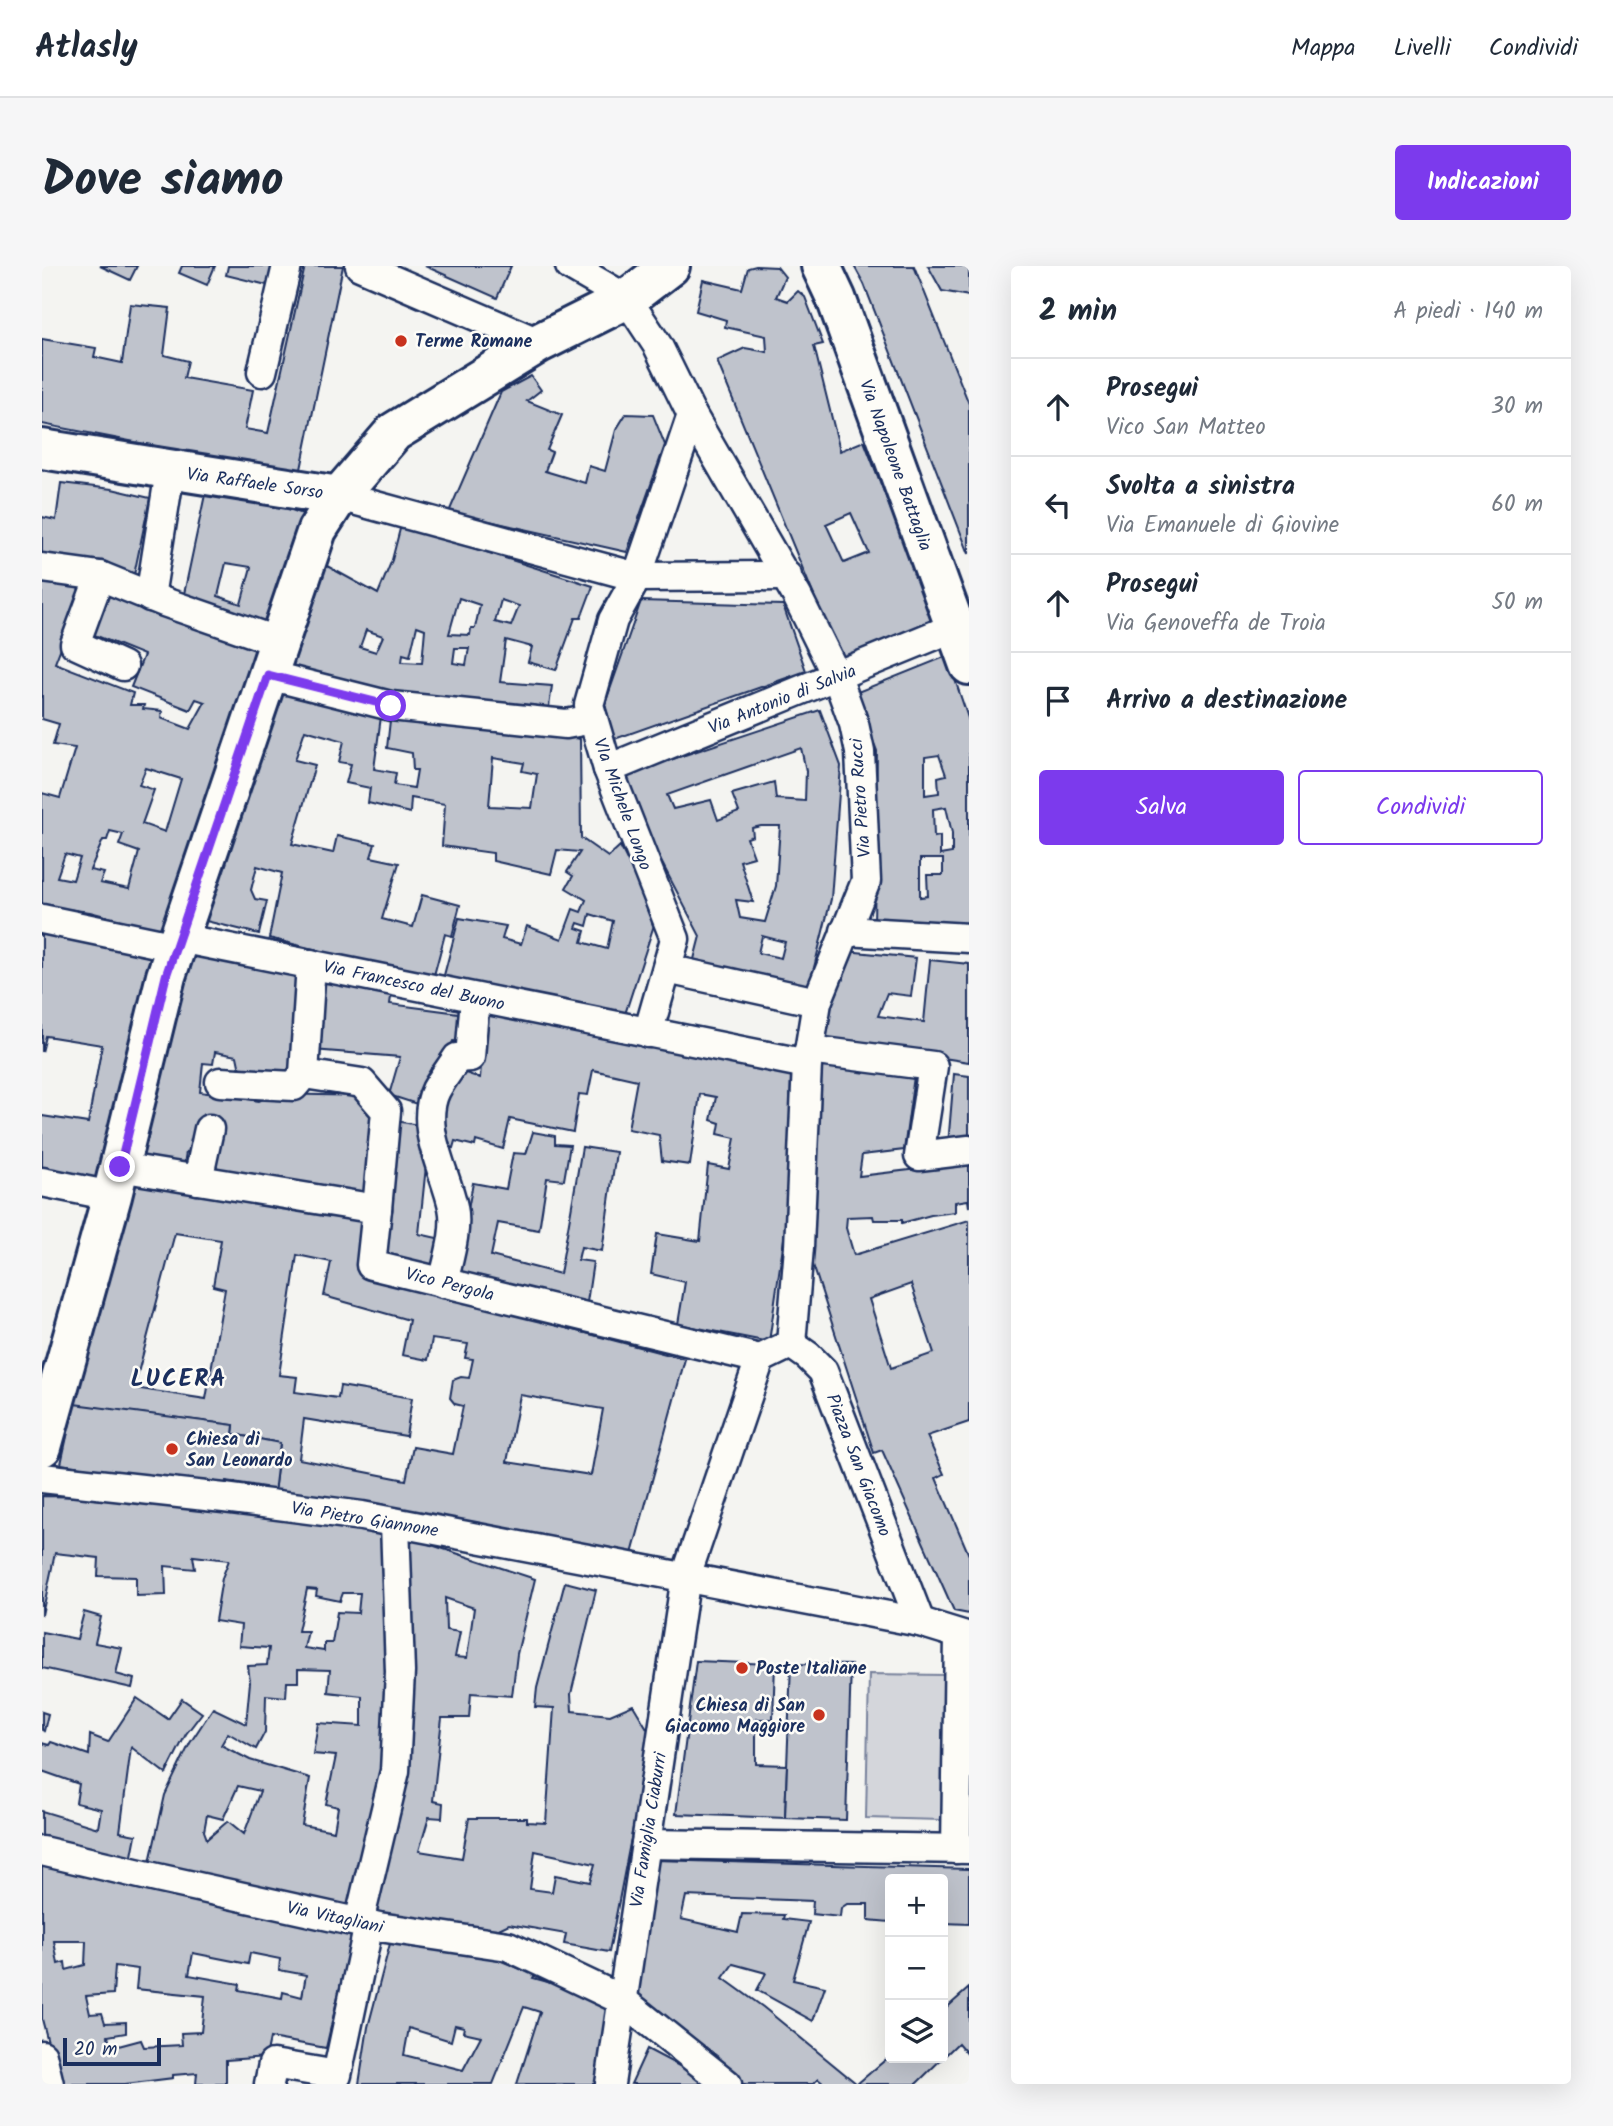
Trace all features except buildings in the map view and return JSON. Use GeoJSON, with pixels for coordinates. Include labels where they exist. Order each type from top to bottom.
{"type":"FeatureCollection","features":[{"type":"Feature","properties":{"kind":"street"},"geometry":{"type":"LineString","coordinates":[[262,372],[287,266]]}},
{"type":"Feature","properties":{"kind":"street"},"geometry":{"type":"LineString","coordinates":[[360,266],[539,344]]}},
{"type":"Feature","properties":{"kind":"street"},"geometry":{"type":"LineString","coordinates":[[570,266],[626,299]]}},
{"type":"Feature","properties":{"kind":"street"},"geometry":{"type":"LineString","coordinates":[[42,1447],[116,1181],[166,976],[317,530],[339,496],[394,432],[539,344],[626,299],[670,266]]}},
{"type":"Feature","properties":{"kind":"street","name":"Via Napoleone Battaglia"},"geometry":{"type":"LineString","coordinates":[[821,266],[836,298],[962,629],[969,665]]}},
{"type":"Feature","properties":{"kind":"street","name":"Via Pietro Rucci"},"geometry":{"type":"LineString","coordinates":[[626,299],[658,346],[692,415],[792,586],[837,677],[860,752],[866,881],[817,1002],[808,1057],[799,1247],[791,1344]]}},
{"type":"Feature","properties":{"kind":"street","name":"VIa Michele Longo"},"geometry":{"type":"LineString","coordinates":[[648,1033],[675,939],[608,769],[589,705],[613,620],[637,577],[692,415]]}},
{"type":"Feature","properties":{"kind":"street","name":"Via Raffaele Sorso"},"geometry":{"type":"LineString","coordinates":[[42,449],[339,496]]}},
{"type":"Feature","properties":{"kind":"street","name":"Via Raffaele Sorso"},"geometry":{"type":"LineString","coordinates":[[150,597],[170,471]]}},
{"type":"Feature","properties":{"kind":"street"},"geometry":{"type":"LineString","coordinates":[[339,496],[637,577],[792,586]]}},
{"type":"Feature","properties":{"kind":"street"},"geometry":{"type":"LineString","coordinates":[[42,568],[100,576],[150,597],[274,659],[391,706],[566,724],[593,719]]}},
{"type":"Feature","properties":{"kind":"street"},"geometry":{"type":"LineString","coordinates":[[100,576],[75,644],[123,666]]}},
{"type":"Feature","properties":{"kind":"street","name":"Via Antonio di Salvia"},"geometry":{"type":"LineString","coordinates":[[608,769],[962,629]]}},
{"type":"Feature","properties":{"kind":"street","name":"Via Francesco del Buono"},"geometry":{"type":"LineString","coordinates":[[42,919],[310,964],[648,1033],[808,1057],[933,1066],[919,1156],[969,1150]]}},
{"type":"Feature","properties":{"kind":"street"},"geometry":{"type":"LineString","coordinates":[[845,931],[969,938]]}},
{"type":"Feature","properties":{"kind":"street"},"geometry":{"type":"LineString","coordinates":[[220,1082],[294,1086],[304,1074],[310,964]]}},
{"type":"Feature","properties":{"kind":"street"},"geometry":{"type":"LineString","coordinates":[[667,969],[817,1002]]}},
{"type":"Feature","properties":{"kind":"street"},"geometry":{"type":"LineString","coordinates":[[443,1283],[452,1239],[453,1209],[434,1152],[431,1111],[435,1093],[457,1058],[470,1057],[475,998]]}},
{"type":"Feature","properties":{"kind":"street"},"geometry":{"type":"LineString","coordinates":[[42,1182],[198,1180],[377,1209],[386,1111],[362,1083],[304,1074]]}},
{"type":"Feature","properties":{"kind":"street"},"geometry":{"type":"LineString","coordinates":[[386,1111],[431,1111]]}},
{"type":"Feature","properties":{"kind":"street"},"geometry":{"type":"LineString","coordinates":[[198,1180],[209,1129]]}},
{"type":"Feature","properties":{"kind":"street","name":"Vico Pergola"},"geometry":{"type":"LineString","coordinates":[[377,1209],[371,1265],[760,1359]]}},
{"type":"Feature","properties":{"kind":"street"},"geometry":{"type":"LineString","coordinates":[[646,1844],[962,1849],[964,1636],[920,1622],[686,1576],[760,1359],[791,1344]]}},
{"type":"Feature","properties":{"kind":"street","name":"Piazza San Giacomo"},"geometry":{"type":"LineString","coordinates":[[791,1344],[823,1371],[920,1622]]}},
{"type":"Feature","properties":{"kind":"street","name":"Via Pietro Giannone"},"geometry":{"type":"LineString","coordinates":[[42,1478],[362,1516],[686,1576]]}},
{"type":"Feature","properties":{"kind":"street"},"geometry":{"type":"LineString","coordinates":[[269,2084],[273,2064],[337,2075],[395,1771],[400,1672],[395,1523]]}},
{"type":"Feature","properties":{"kind":"street","name":"Via Famiglia Ciaburri"},"geometry":{"type":"LineString","coordinates":[[610,2084],[686,1576]]}},
{"type":"Feature","properties":{"kind":"street","name":"Via Vitagliani"},"geometry":{"type":"LineString","coordinates":[[42,1851],[364,1923],[508,1946],[622,2000],[727,2084]]}},
{"type":"Feature","properties":{"kind":"street"},"geometry":{"type":"LineString","coordinates":[[42,2055],[49,2084]]}},
{"type":"Feature","properties":{"kind":"shaded area"},"geometry":{"type":"Polygon","coordinates":[[[869,1674],[945,1675],[942,1820],[866,1818],[869,1674]]]}},
{"type":"Feature","properties":{"kind":"place","name":"Terme Romane"},"geometry":{"type":"Point","coordinates":[401,341]}},
{"type":"Feature","properties":{"kind":"place","name":"Chiesa di San Leonardo"},"geometry":{"type":"Point","coordinates":[172,1449]}},
{"type":"Feature","properties":{"kind":"place","name":"Poste Italiane"},"geometry":{"type":"Point","coordinates":[742,1668]}},
{"type":"Feature","properties":{"kind":"place","name":"Chiesa di San Giacomo Maggiore"},"geometry":{"type":"Point","coordinates":[819,1715]}},
{"type":"Feature","properties":{"kind":"district","name":"LUCERA"},"geometry":{"type":"Point","coordinates":[179,1378]}},
{"type":"Feature","properties":{"kind":"route"},"geometry":{"type":"LineString","coordinates":[[120,1167],[166,976],[268,675],[391,706]]}}]}
